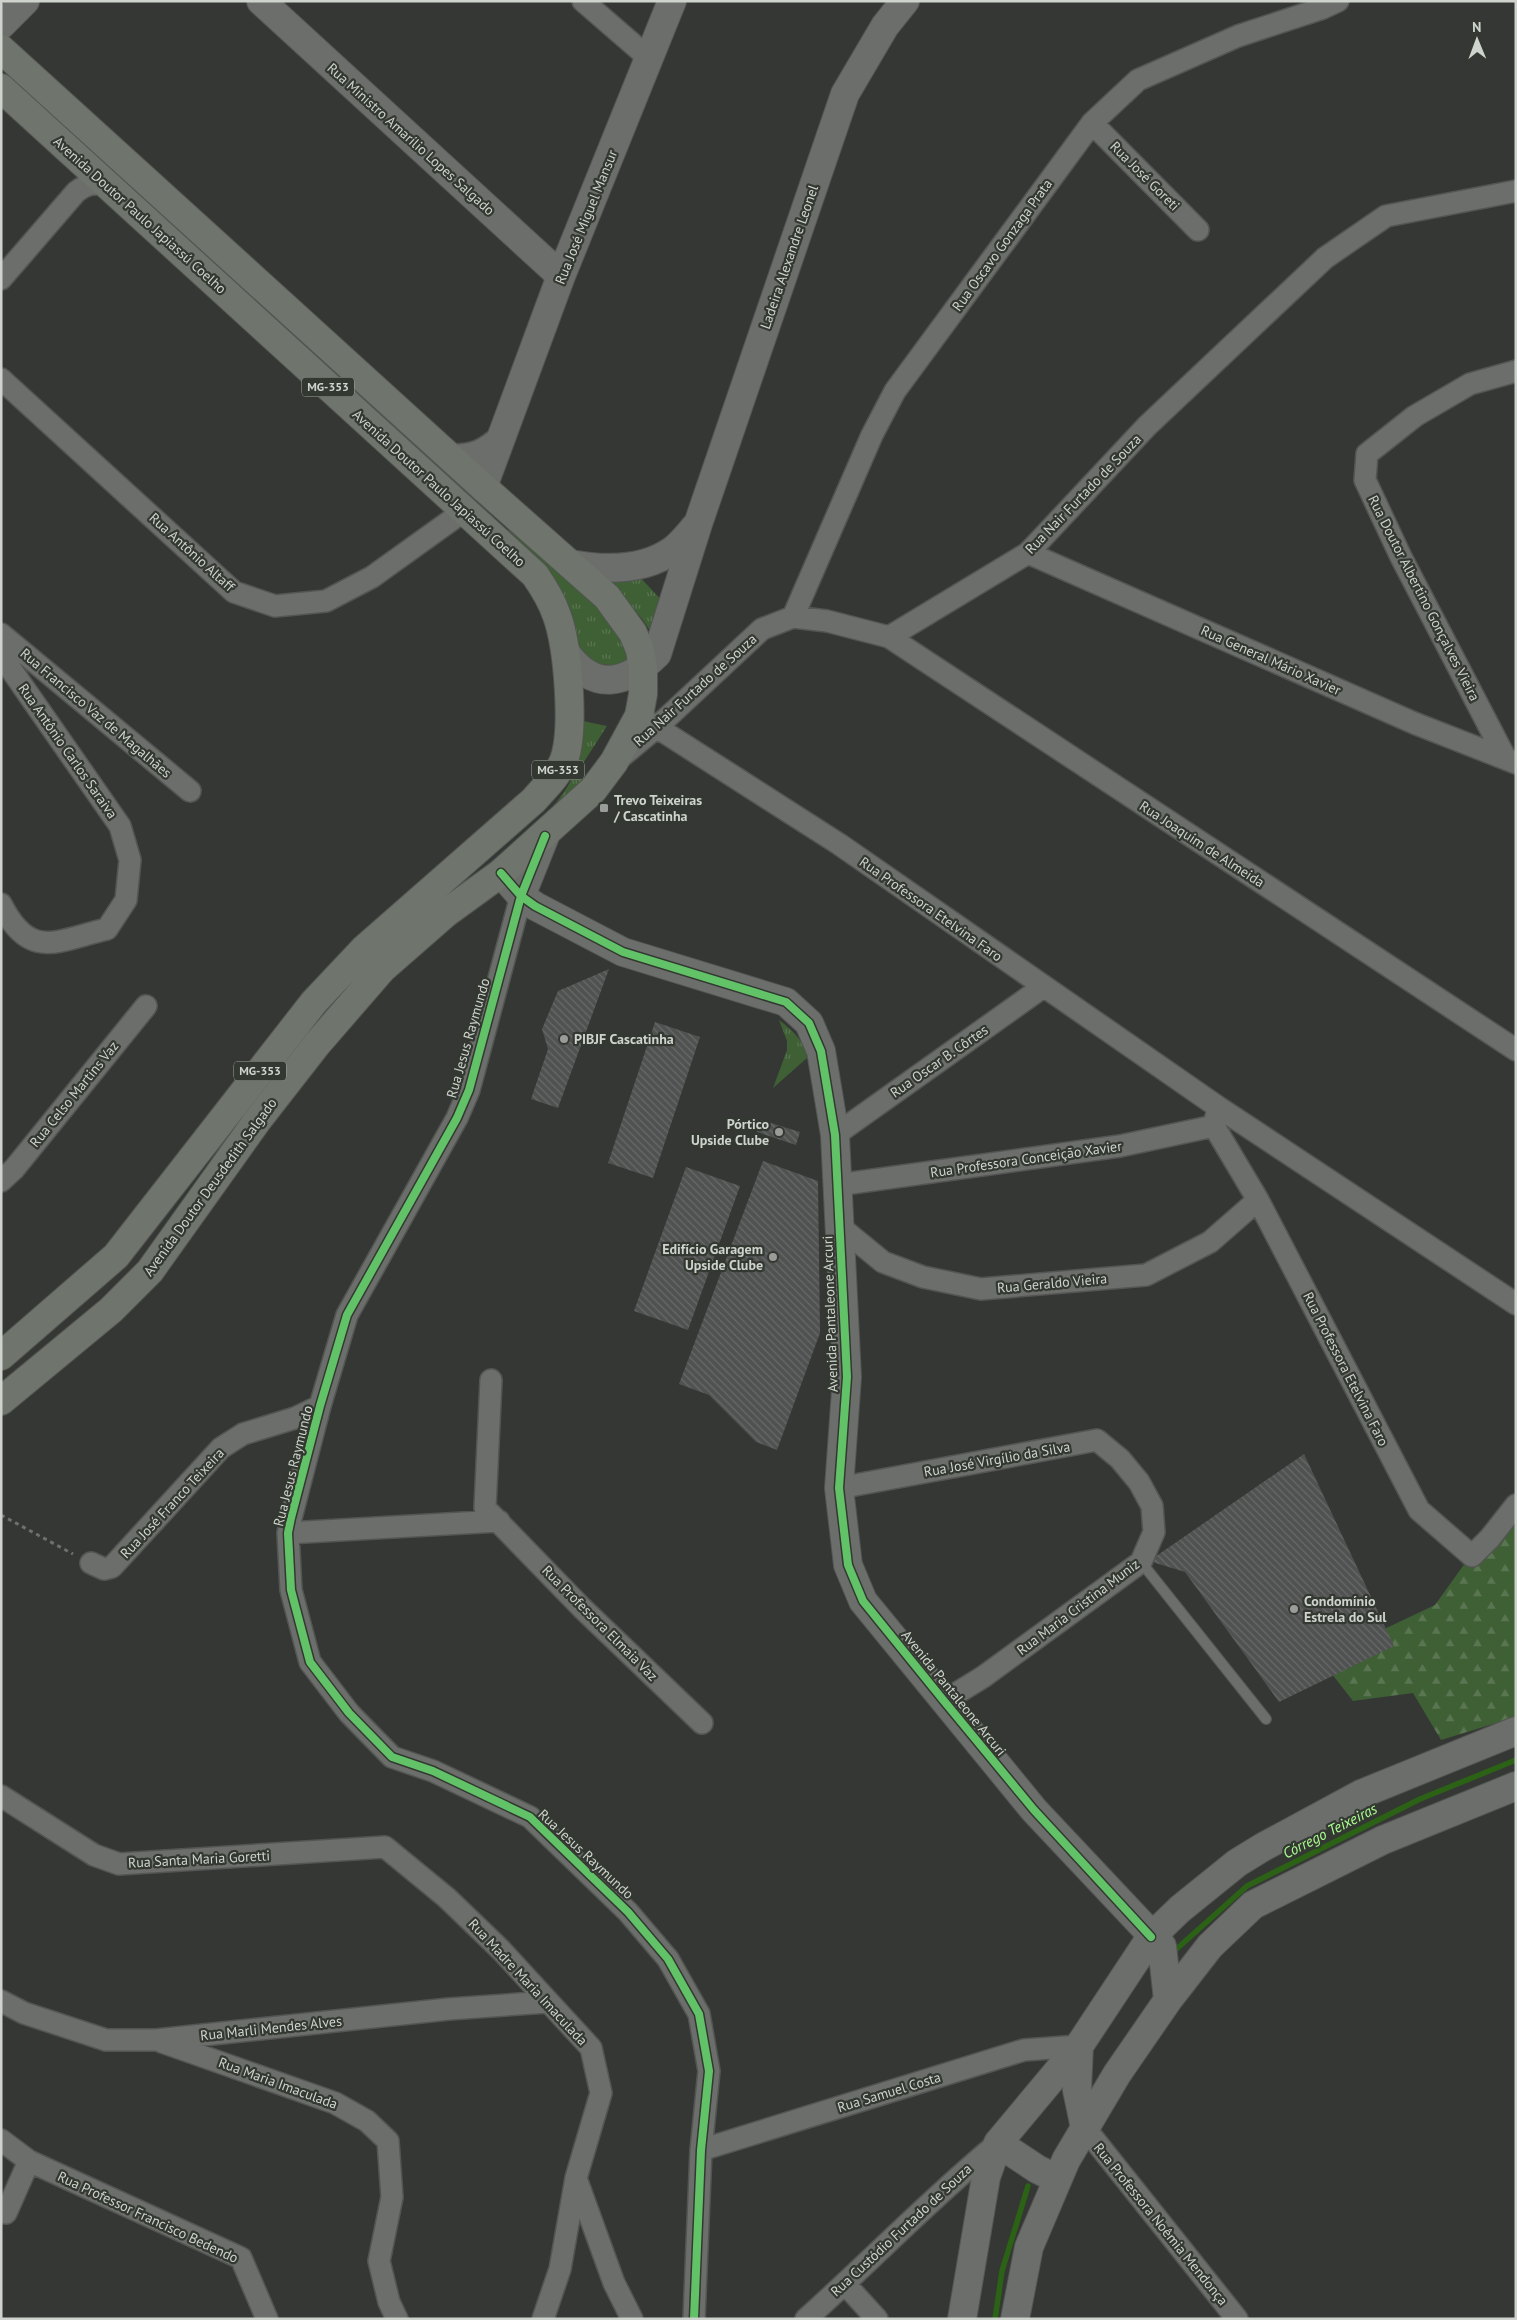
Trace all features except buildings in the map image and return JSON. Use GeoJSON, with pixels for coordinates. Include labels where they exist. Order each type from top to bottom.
{"type":"FeatureCollection","features":[{"type":"Feature","properties":{"kind":"main road","name":"Avenida Doutor Paulo Japiassú Coelho"},"geometry":{"type":"LineString","coordinates":[[1,49],[482,488],[570,564]]}},
{"type":"Feature","properties":{"kind":"main road","name":"Avenida Doutor Paulo Japiassú Coelho"},"geometry":{"type":"LineString","coordinates":[[1,88],[535,575],[550,599],[558,618],[566,664],[568,732]]}},
{"type":"Feature","properties":{"kind":"main road","name":"MG-353"},"geometry":{"type":"LineString","coordinates":[[570,564],[607,597],[633,633],[640,650],[643,668]]}},
{"type":"Feature","properties":{"kind":"main road"},"geometry":{"type":"LineString","coordinates":[[500,873],[496,861],[500,850],[553,798],[573,761],[578,738],[577,707],[575,686],[566,664]]}},
{"type":"Feature","properties":{"kind":"main road","name":"Avenida Doutor Deusdedith Salgado"},"geometry":{"type":"LineString","coordinates":[[1,1401],[111,1310],[150,1271],[257,1121],[317,1044],[382,969],[446,913],[500,873],[545,836],[593,790],[648,722],[643,694],[643,668]]}},
{"type":"Feature","properties":{"kind":"main road","name":"Avenida Doutor Deusdedith Salgado"},"geometry":{"type":"LineString","coordinates":[[1,1356],[116,1256],[314,1002],[364,949],[534,800],[553,778],[563,762],[568,732]]}},
{"type":"Feature","properties":{"kind":"street"},"geometry":{"type":"LineString","coordinates":[[1,25],[25,1]]}},
{"type":"Feature","properties":{"kind":"street","name":"Rua Ministro Amarílio Lopes Salgado"},"geometry":{"type":"LineString","coordinates":[[261,1],[561,276]]}},
{"type":"Feature","properties":{"kind":"street"},"geometry":{"type":"LineString","coordinates":[[583,1],[650,59]]}},
{"type":"Feature","properties":{"kind":"street","name":"Rua José Miguel Mansur"},"geometry":{"type":"LineString","coordinates":[[482,488],[561,276],[672,1]]}},
{"type":"Feature","properties":{"kind":"street","name":"Ladeira Alexandre Leonel"},"geometry":{"type":"LineString","coordinates":[[643,668],[656,654],[698,524],[844,94],[886,26],[905,1]]}},
{"type":"Feature","properties":{"kind":"street","name":"Rua Oscavo Gonzaga Prata"},"geometry":{"type":"LineString","coordinates":[[793,617],[872,435],[895,391],[1092,122],[1138,80],[1238,36],[1324,8],[1338,1]]}},
{"type":"Feature","properties":{"kind":"street","name":"Rua José Goreti"},"geometry":{"type":"LineString","coordinates":[[1092,122],[1198,230]]}},
{"type":"Feature","properties":{"kind":"street"},"geometry":{"type":"LineString","coordinates":[[76,192],[81,182],[80,161]]}},
{"type":"Feature","properties":{"kind":"street"},"geometry":{"type":"LineString","coordinates":[[1,279],[76,192],[84,186],[93,183],[106,184]]}},
{"type":"Feature","properties":{"kind":"street","name":"Rua Nair Furtado de Souza"},"geometry":{"type":"LineString","coordinates":[[648,722],[762,629],[793,617],[827,621],[889,637],[1028,553],[1147,426],[1325,258],[1386,216],[1516,191]]}},
{"type":"Feature","properties":{"kind":"street","name":"Rua Doutor Albertino Gonçalves Vieira"},"geometry":{"type":"LineString","coordinates":[[1511,761],[1401,558],[1365,480],[1367,454],[1415,416],[1470,384],[1516,371]]}},
{"type":"Feature","properties":{"kind":"street","name":"Rua Antônio Altaff"},"geometry":{"type":"LineString","coordinates":[[1,379],[234,592],[275,606],[326,601],[372,577],[464,511]]}},
{"type":"Feature","properties":{"kind":"street"},"geometry":{"type":"LineString","coordinates":[[447,455],[463,456],[474,454],[486,448],[502,434]]}},
{"type":"Feature","properties":{"kind":"street","name":"Ladeira Alexandre Leonel"},"geometry":{"type":"LineString","coordinates":[[570,564],[614,568],[650,561],[674,549],[698,524]]}},
{"type":"Feature","properties":{"kind":"street","name":"Rua General Mário Xavier"},"geometry":{"type":"LineString","coordinates":[[1028,553],[1414,723],[1511,761]]}},
{"type":"Feature","properties":{"kind":"street","name":"Rua Francisco Vaz de Magalhães"},"geometry":{"type":"LineString","coordinates":[[1,634],[190,791]]}},
{"type":"Feature","properties":{"kind":"street","name":"Rua Joaquim de Almeida"},"geometry":{"type":"LineString","coordinates":[[889,637],[1516,1050]]}},
{"type":"Feature","properties":{"kind":"street","name":"Rua Antônio Carlos Saraiva"},"geometry":{"type":"LineString","coordinates":[[1,655],[120,826],[130,860],[126,900],[107,929],[46,944],[24,937],[11,923],[1,904]]}},
{"type":"Feature","properties":{"kind":"street"},"geometry":{"type":"LineString","coordinates":[[566,664],[574,665],[586,674],[601,679],[616,680],[630,676],[643,668]]}},
{"type":"Feature","properties":{"kind":"street","name":"Rua Professora Etelvina Faro"},"geometry":{"type":"LineString","coordinates":[[648,722],[839,844],[1043,987],[1216,1117],[1516,1304]]}},
{"type":"Feature","properties":{"kind":"street","name":"Rua Jesus Raymundo"},"geometry":{"type":"LineString","coordinates":[[545,836],[521,896],[469,1090],[456,1118],[347,1315],[320,1406],[288,1533],[291,1590],[310,1662],[349,1713],[392,1757],[433,1771],[530,1817],[628,1912],[668,1959],[699,2014],[708,2071],[702,2150],[694,2319]]}},
{"type":"Feature","properties":{"kind":"street","name":"Avenida Pantaleone Arcuri"},"geometry":{"type":"LineString","coordinates":[[500,873],[521,896],[535,906],[623,952],[786,1002],[809,1024],[822,1050],[835,1135],[847,1377],[839,1488],[848,1565],[863,1601],[944,1701],[1034,1810],[1162,1946],[1168,2000]]}},
{"type":"Feature","properties":{"kind":"street","name":"Rua Oscar B. Côrtes"},"geometry":{"type":"LineString","coordinates":[[835,1135],[1043,987]]}},
{"type":"Feature","properties":{"kind":"street","name":"Rua Celso Martins Vaz"},"geometry":{"type":"LineString","coordinates":[[1,1181],[14,1169],[146,1006]]}},
{"type":"Feature","properties":{"kind":"street","name":"Rua Professora Etelvina Faro"},"geometry":{"type":"LineString","coordinates":[[1216,1117],[1419,1510],[1472,1556],[1490,1538],[1516,1505]]}},
{"type":"Feature","properties":{"kind":"street","name":"Rua Professora Conceição Xavier"},"geometry":{"type":"LineString","coordinates":[[838,1185],[1120,1146],[1216,1117]]}},
{"type":"Feature","properties":{"kind":"street","name":"Rua Geraldo Vieira"},"geometry":{"type":"LineString","coordinates":[[839,1226],[883,1262],[923,1277],[981,1289],[1146,1276],[1210,1242],[1258,1200]]}},
{"type":"Feature","properties":{"kind":"street","name":"Rua Professora Elmaia Vaz"},"geometry":{"type":"LineString","coordinates":[[491,1380],[486,1508],[582,1608],[702,1723]]}},
{"type":"Feature","properties":{"kind":"street","name":"Rua José Franco Teixeira"},"geometry":{"type":"LineString","coordinates":[[91,1563],[104,1569],[112,1567],[221,1448],[243,1434],[295,1418],[320,1406]]}},
{"type":"Feature","properties":{"kind":"street","name":"Rua José Virgílio da Silva"},"geometry":{"type":"LineString","coordinates":[[839,1488],[1097,1440],[1120,1459],[1139,1482]]}},
{"type":"Feature","properties":{"kind":"street","name":"Rua Maria Cristina Muniz"},"geometry":{"type":"LineString","coordinates":[[944,1701],[984,1678],[1141,1562],[1154,1532],[1152,1506],[1139,1482]]}},
{"type":"Feature","properties":{"kind":"street"},"geometry":{"type":"LineString","coordinates":[[288,1533],[499,1521]]}},
{"type":"Feature","properties":{"kind":"street"},"geometry":{"type":"LineString","coordinates":[[962,2319],[986,2177],[998,2143],[1079,2046],[1152,1937],[1180,1909],[1237,1863],[1263,1847],[1361,1794],[1516,1731]]}},
{"type":"Feature","properties":{"kind":"street"},"geometry":{"type":"LineString","coordinates":[[1014,2319],[1029,2247],[1058,2179],[1117,2074],[1168,2000],[1210,1946],[1253,1905],[1383,1840],[1516,1786]]}},
{"type":"Feature","properties":{"kind":"street","name":"Rua Santa Maria Goretti"},"geometry":{"type":"LineString","coordinates":[[1,1796],[94,1855],[119,1864],[385,1847]]}},
{"type":"Feature","properties":{"kind":"street","name":"Rua Madre Maria Imaculada"},"geometry":{"type":"LineString","coordinates":[[385,1847],[447,1898],[501,1950],[591,2048],[601,2093],[576,2178],[560,2269],[543,2319]]}},
{"type":"Feature","properties":{"kind":"street","name":"Rua Marli Mendes Alves"},"geometry":{"type":"LineString","coordinates":[[1,2001],[24,2013],[106,2040],[156,2040],[449,2009],[548,2002]]}},
{"type":"Feature","properties":{"kind":"street","name":"Rua Maria Imaculada"},"geometry":{"type":"LineString","coordinates":[[156,2040],[335,2102],[367,2121],[388,2141],[392,2197],[378,2261],[389,2302],[397,2319]]}},
{"type":"Feature","properties":{"kind":"street"},"geometry":{"type":"LineString","coordinates":[[1079,2046],[1077,2090],[1085,2128]]}},
{"type":"Feature","properties":{"kind":"street","name":"Rua Samuel Costa"},"geometry":{"type":"LineString","coordinates":[[702,2150],[1024,2050],[1079,2046]]}},
{"type":"Feature","properties":{"kind":"street","name":"Rua Professora Noêmia Mendonça"},"geometry":{"type":"LineString","coordinates":[[1085,2128],[1237,2319]]}},
{"type":"Feature","properties":{"kind":"street","name":"Rua Professor Francisco Bedendo"},"geometry":{"type":"LineString","coordinates":[[1,2140],[29,2162],[241,2258],[267,2319]]}},
{"type":"Feature","properties":{"kind":"street"},"geometry":{"type":"LineString","coordinates":[[998,2143],[1058,2179]]}},
{"type":"Feature","properties":{"kind":"street","name":"Rua Custódio Furtado de Souza"},"geometry":{"type":"LineString","coordinates":[[806,2319],[956,2178],[998,2143]]}},
{"type":"Feature","properties":{"kind":"street"},"geometry":{"type":"LineString","coordinates":[[1,2212],[6,2213],[29,2162]]}},
{"type":"Feature","properties":{"kind":"street"},"geometry":{"type":"LineString","coordinates":[[576,2178],[614,2283],[632,2319]]}},
{"type":"Feature","properties":{"kind":"street"},"geometry":{"type":"LineString","coordinates":[[845,2284],[877,2319]]}},
{"type":"Feature","properties":{"kind":"lane"},"geometry":{"type":"LineString","coordinates":[[1141,1562],[1266,1719]]}},
{"type":"Feature","properties":{"kind":"path"},"geometry":{"type":"LineString","coordinates":[[1,1515],[91,1563]]}},
{"type":"Feature","properties":{"kind":"green space"},"geometry":{"type":"Polygon","coordinates":[[[511,526],[612,621],[623,636],[630,663],[602,664],[576,652],[563,595],[557,582],[506,532],[511,526]]]}},
{"type":"Feature","properties":{"kind":"green space"},"geometry":{"type":"Polygon","coordinates":[[[639,576],[665,604],[652,634],[630,606],[603,583],[639,576]]]}},
{"type":"Feature","properties":{"kind":"green space"},"geometry":{"type":"Polygon","coordinates":[[[583,721],[607,726],[580,768],[582,780],[575,790],[529,833],[570,783],[580,756],[583,721]]]}},
{"type":"Feature","properties":{"kind":"green space"},"geometry":{"type":"Polygon","coordinates":[[[779,1020],[801,1041],[807,1058],[773,1088],[787,1050],[787,1041],[779,1020]]]}},
{"type":"Feature","properties":{"kind":"green space"},"geometry":{"type":"Polygon","coordinates":[[[1292,1479],[1361,1640],[1435,1605],[1516,1492],[1516,1717],[1441,1740],[1413,1693],[1353,1701],[1317,1655],[1215,1515],[1292,1479]]]}},
{"type":"Feature","properties":{"kind":"waterway","name":"Córrego Teixeiras"},"geometry":{"type":"LineString","coordinates":[[1172,1953],[1247,1886],[1420,1799],[1516,1760]]}},
{"type":"Feature","properties":{"kind":"waterway","name":"Córrego Teixeiras"},"geometry":{"type":"LineString","coordinates":[[995,2319],[1002,2271],[1028,2186]]}},
{"type":"Feature","properties":{"kind":"cycle path"},"geometry":{"type":"LineString","coordinates":[[545,836],[521,896],[469,1090],[457,1118],[347,1315],[320,1406],[291,1518],[288,1533],[291,1590],[310,1662],[349,1713],[392,1757],[433,1771],[530,1817],[628,1912],[668,1959],[699,2014],[709,2071],[701,2150],[694,2319]]}},
{"type":"Feature","properties":{"kind":"cycle path"},"geometry":{"type":"LineString","coordinates":[[501,873],[521,896],[535,906],[623,952],[786,1002],[809,1023],[821,1051],[835,1135],[847,1377],[839,1488],[848,1565],[863,1601],[944,1701],[1034,1810],[1151,1937]]}},
{"type":"Feature","properties":{"kind":"place","name":"Trevo Teixeiras / Cascatinha"},"geometry":{"type":"Point","coordinates":[604,808]}},
{"type":"Feature","properties":{"kind":"place","name":"PIBJF Cascatinha"},"geometry":{"type":"Point","coordinates":[564,1039]}},
{"type":"Feature","properties":{"kind":"place","name":"Pórtico Upside Clube"},"geometry":{"type":"Point","coordinates":[779,1132]}},
{"type":"Feature","properties":{"kind":"place","name":"Edifício Garagem Upside Clube"},"geometry":{"type":"Point","coordinates":[773,1257]}},
{"type":"Feature","properties":{"kind":"place","name":"Condomínio Estrela do Sul"},"geometry":{"type":"Point","coordinates":[1294,1609]}}]}
